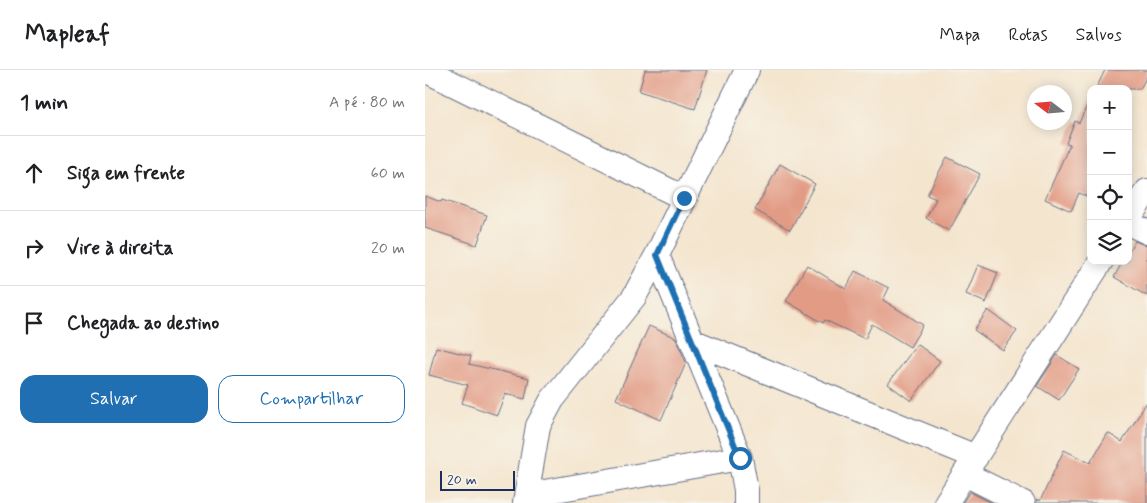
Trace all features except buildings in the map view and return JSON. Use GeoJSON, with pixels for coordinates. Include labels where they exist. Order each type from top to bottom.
{"type":"FeatureCollection","features":[{"type":"Feature","properties":{"kind":"street"},"geometry":{"type":"LineString","coordinates":[[425,70],[684,198]]}},
{"type":"Feature","properties":{"kind":"street"},"geometry":{"type":"LineString","coordinates":[[740,458],[526,499],[538,426],[551,400],[634,297],[657,255],[747,70]]}},
{"type":"Feature","properties":{"kind":"street"},"geometry":{"type":"LineString","coordinates":[[1132,213],[1147,191]]}},
{"type":"Feature","properties":{"kind":"street"},"geometry":{"type":"LineString","coordinates":[[1132,225],[1147,232]]}},
{"type":"Feature","properties":{"kind":"street"},"geometry":{"type":"LineString","coordinates":[[657,255],[740,458],[746,490],[746,503]]}},
{"type":"Feature","properties":{"kind":"street"},"geometry":{"type":"LineString","coordinates":[[946,503],[1098,265]]}},
{"type":"Feature","properties":{"kind":"street"},"geometry":{"type":"LineString","coordinates":[[692,341],[971,466],[1023,503]]}},
{"type":"Feature","properties":{"kind":"route"},"geometry":{"type":"LineString","coordinates":[[684,198],[657,255],[740,458]]}}]}
